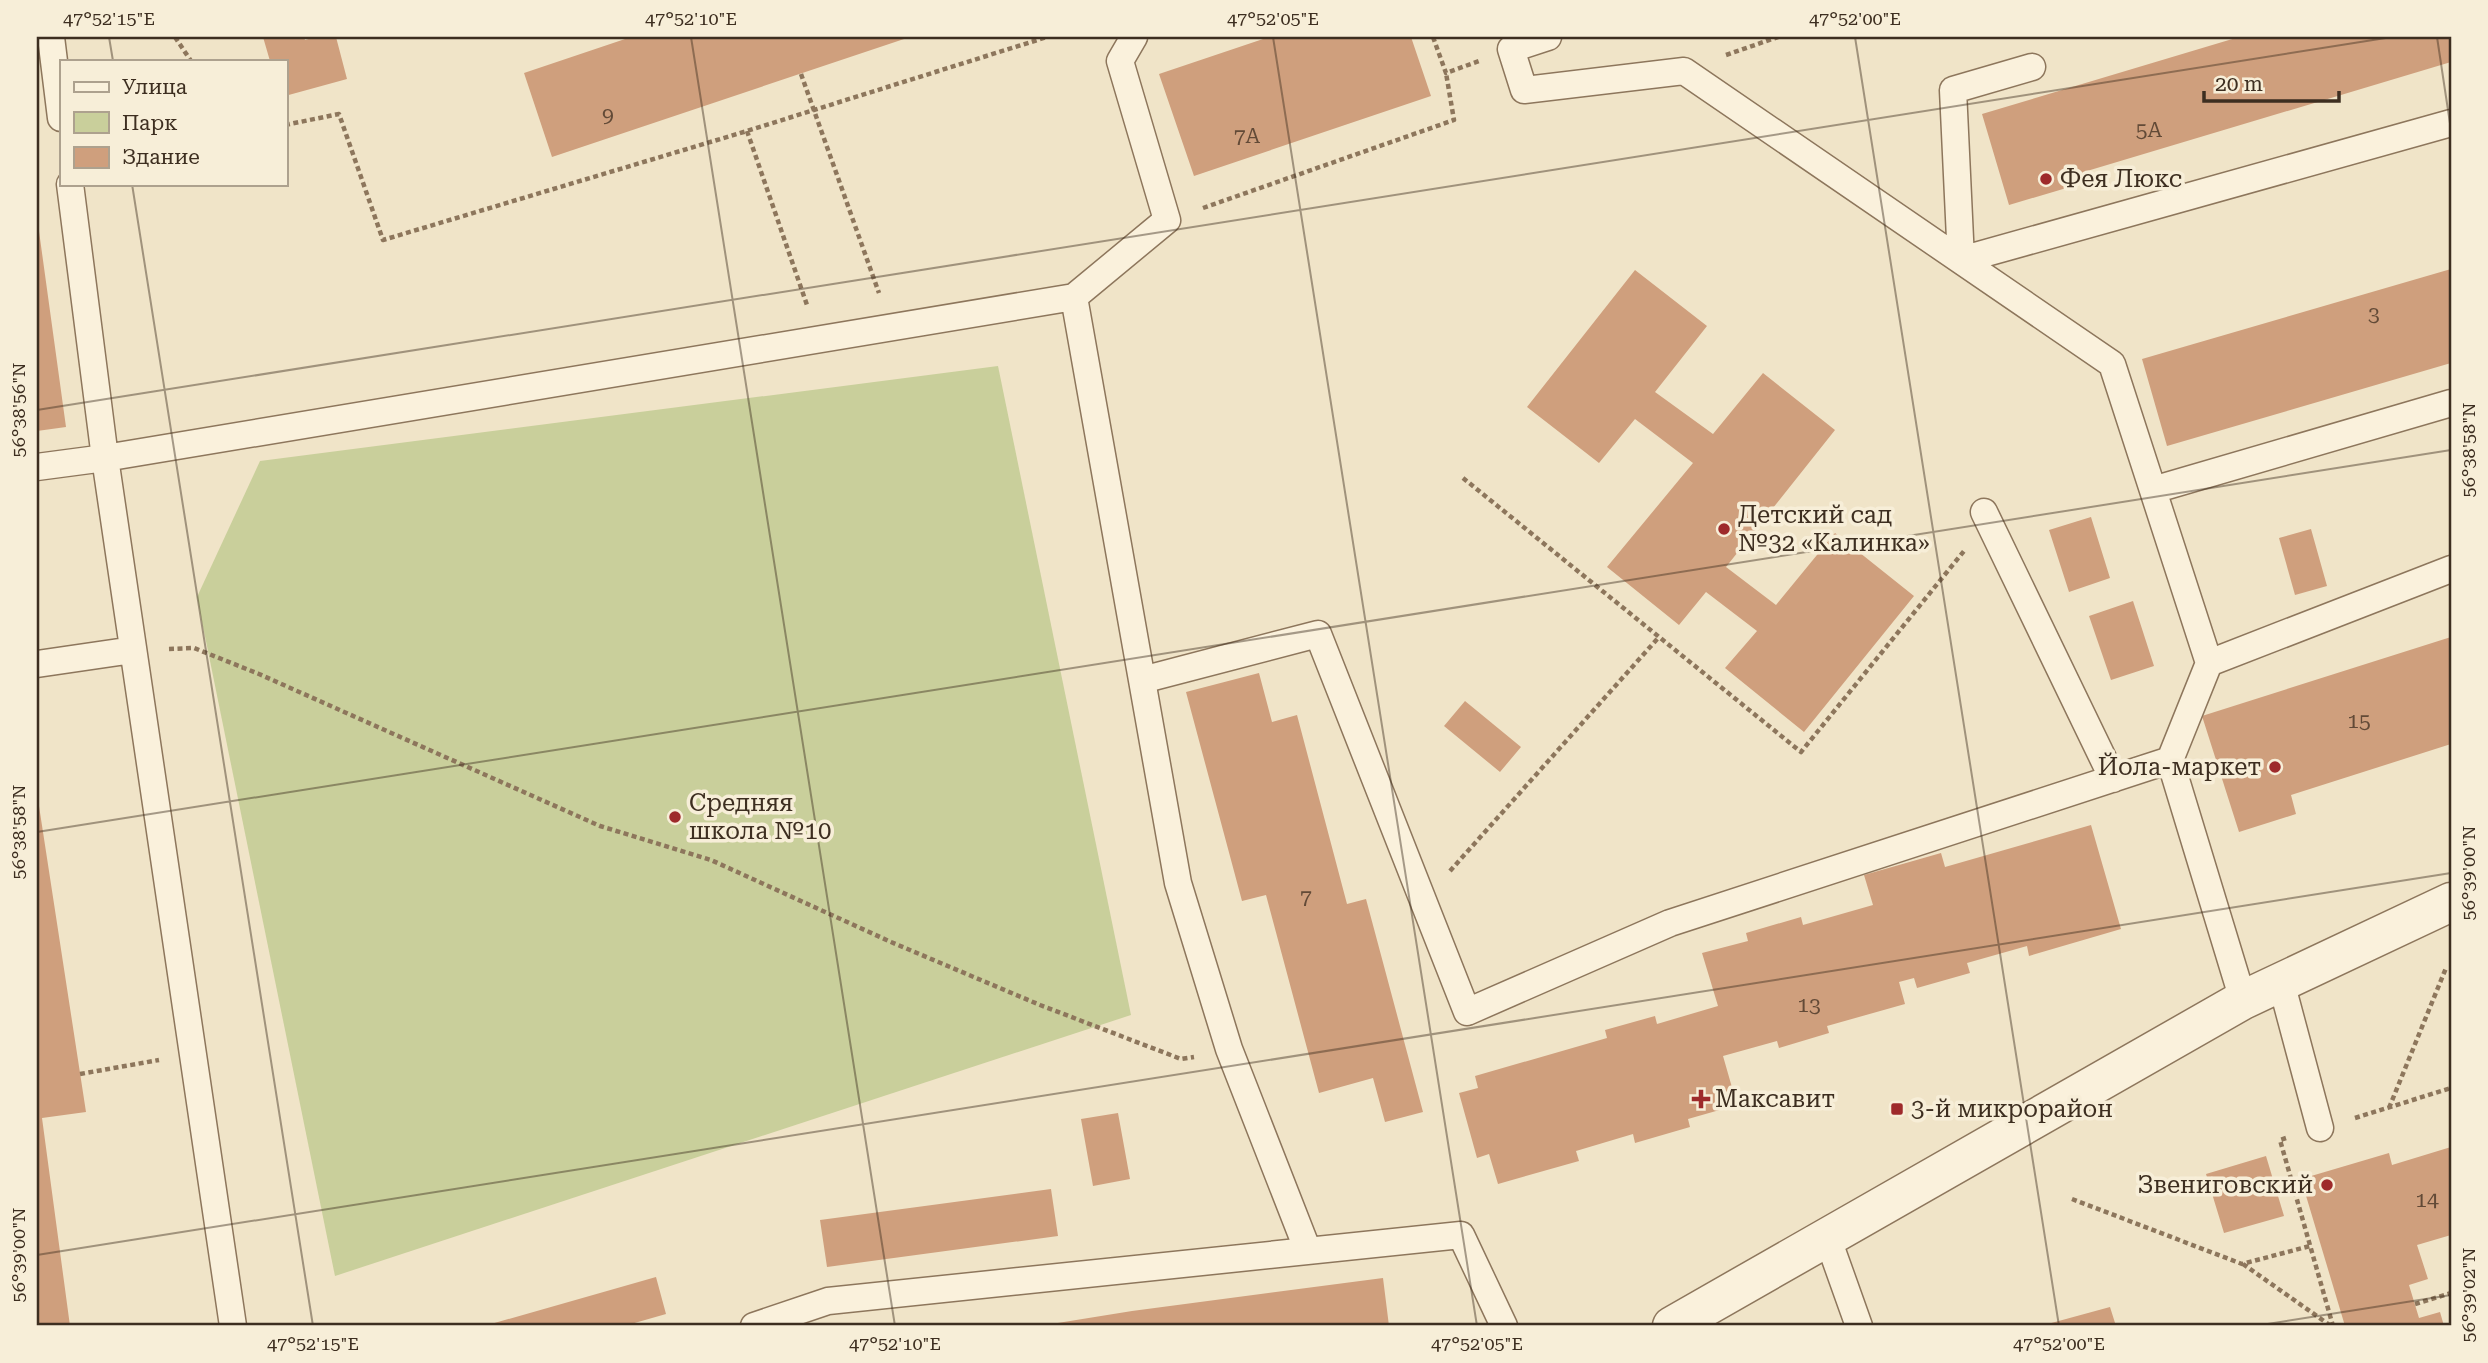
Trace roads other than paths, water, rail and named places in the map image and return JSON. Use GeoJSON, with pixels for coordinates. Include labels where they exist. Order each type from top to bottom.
{"type":"FeatureCollection","features":[{"type":"Feature","properties":{"kind":"street"},"geometry":{"type":"LineString","coordinates":[[1672,1326],[2243,1000],[2451,902]]}},
{"type":"Feature","properties":{"kind":"lane"},"geometry":{"type":"LineString","coordinates":[[51,37],[60,110]]}},
{"type":"Feature","properties":{"kind":"lane"},"geometry":{"type":"LineString","coordinates":[[37,467],[105,458],[1074,297],[1167,220],[1120,61],[1134,37]]}},
{"type":"Feature","properties":{"kind":"lane"},"geometry":{"type":"LineString","coordinates":[[1548,37],[1511,49],[1524,90],[1684,71],[2112,364],[2209,663],[2170,760],[2243,1000]]}},
{"type":"Feature","properties":{"kind":"lane"},"geometry":{"type":"LineString","coordinates":[[1961,260],[1953,90],[2032,67]]}},
{"type":"Feature","properties":{"kind":"lane"},"geometry":{"type":"LineString","coordinates":[[1961,260],[2451,123]]}},
{"type":"Feature","properties":{"kind":"lane"},"geometry":{"type":"LineString","coordinates":[[70,186],[132,650],[233,1326]]}},
{"type":"Feature","properties":{"kind":"lane"},"geometry":{"type":"LineString","coordinates":[[1074,297],[1178,883],[1229,1049],[1308,1251]]}},
{"type":"Feature","properties":{"kind":"lane"},"geometry":{"type":"LineString","coordinates":[[2152,490],[2451,403]]}},
{"type":"Feature","properties":{"kind":"lane"},"geometry":{"type":"LineString","coordinates":[[1986,516],[2113,779]]}},
{"type":"Feature","properties":{"kind":"lane"},"geometry":{"type":"LineString","coordinates":[[2209,663],[2451,569]]}},
{"type":"Feature","properties":{"kind":"lane"},"geometry":{"type":"LineString","coordinates":[[1142,680],[1318,634],[1467,1012],[1670,923],[2170,760]]}},
{"type":"Feature","properties":{"kind":"lane"},"geometry":{"type":"LineString","coordinates":[[37,664],[132,650]]}},
{"type":"Feature","properties":{"kind":"lane"},"geometry":{"type":"LineString","coordinates":[[2281,982],[2320,1128]]}},
{"type":"Feature","properties":{"kind":"lane"},"geometry":{"type":"LineString","coordinates":[[754,1326],[828,1301],[1461,1235],[1504,1326]]}},
{"type":"Feature","properties":{"kind":"lane"},"geometry":{"type":"LineString","coordinates":[[1828,1239],[1859,1326]]}},
{"type":"Feature","properties":{"kind":"place","name":"Фея Люкс"},"geometry":{"type":"Point","coordinates":[2046,179]}},
{"type":"Feature","properties":{"kind":"place","name":"Детский сад №32 «Калинка»"},"geometry":{"type":"Point","coordinates":[1724,529]}},
{"type":"Feature","properties":{"kind":"place","name":"Йола-маркет"},"geometry":{"type":"Point","coordinates":[2275,767]}},
{"type":"Feature","properties":{"kind":"place","name":"Средняя школа №10"},"geometry":{"type":"Point","coordinates":[675,817]}},
{"type":"Feature","properties":{"kind":"place","name":"Максавит"},"geometry":{"type":"Point","coordinates":[1701,1099]}},
{"type":"Feature","properties":{"kind":"place","name":"3-й микрорайон"},"geometry":{"type":"Point","coordinates":[1897,1109]}},
{"type":"Feature","properties":{"kind":"place","name":"Звениговский"},"geometry":{"type":"Point","coordinates":[2327,1185]}}]}
